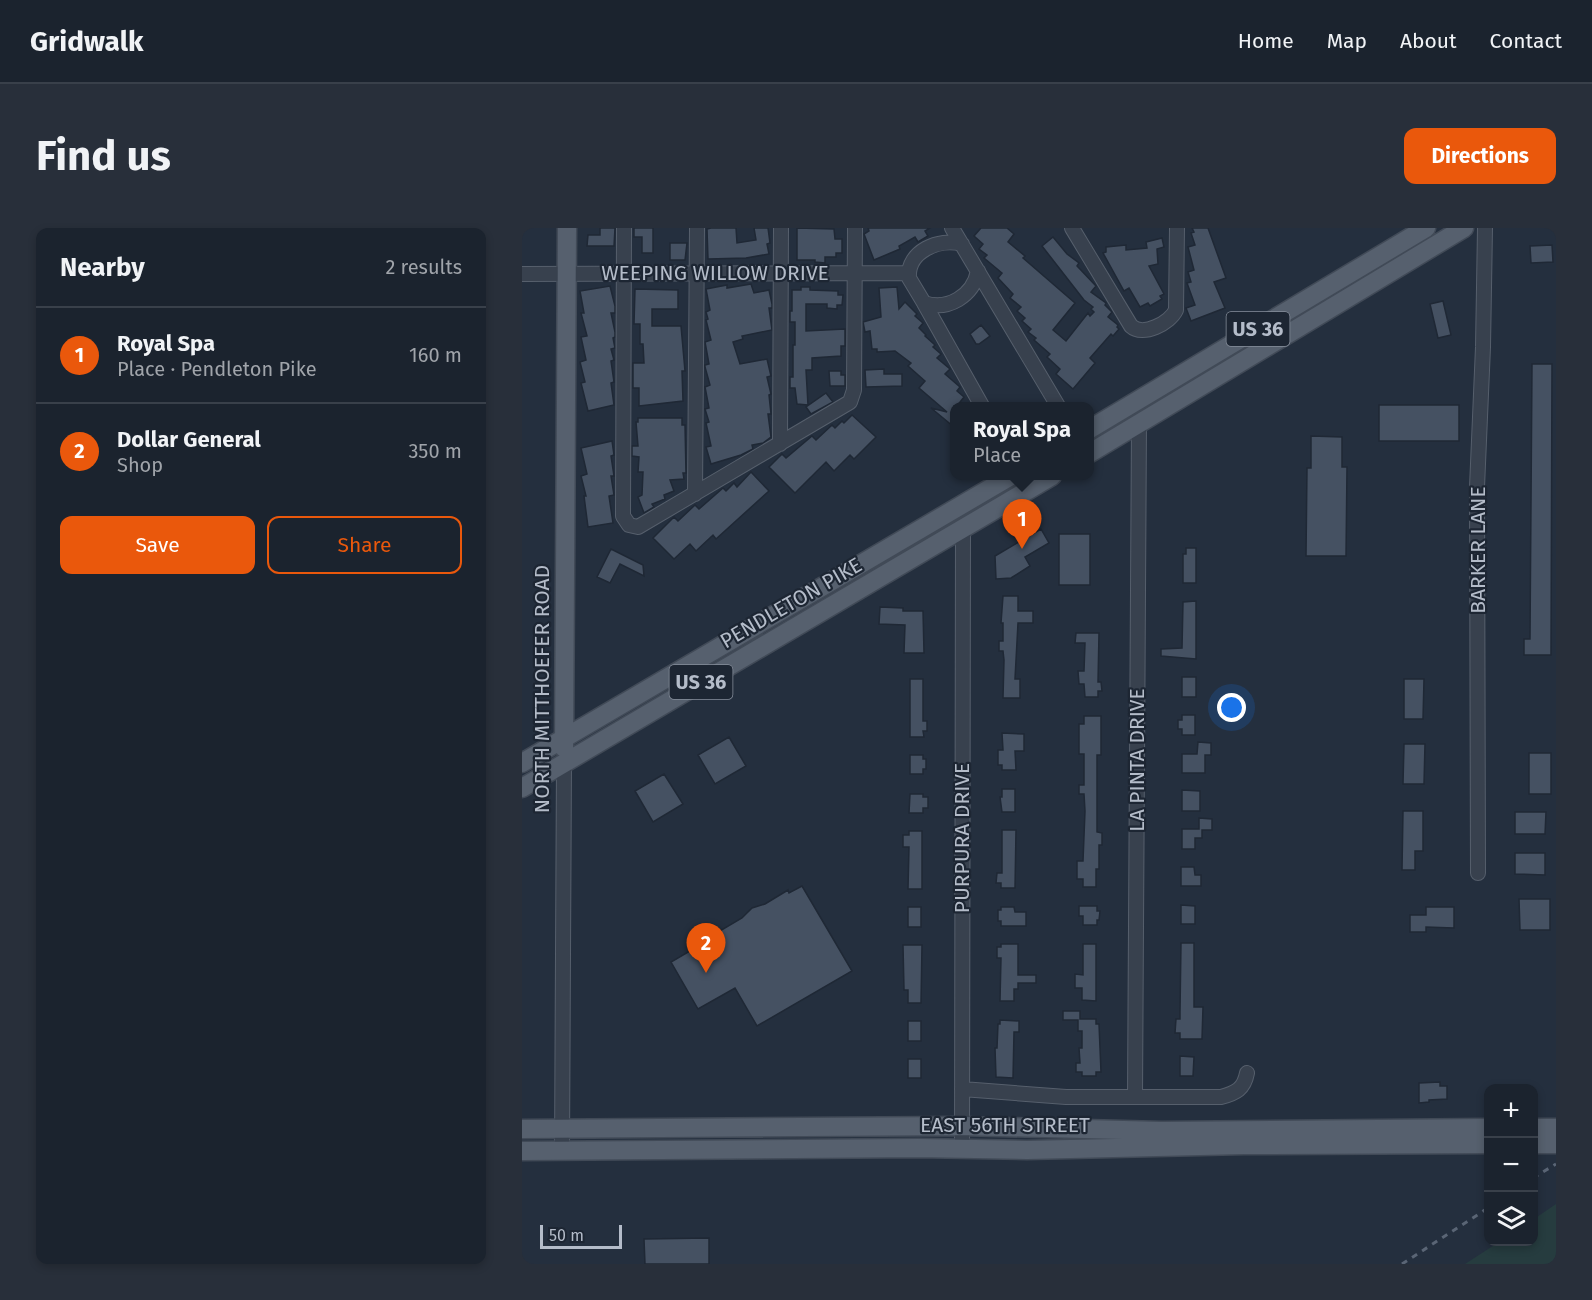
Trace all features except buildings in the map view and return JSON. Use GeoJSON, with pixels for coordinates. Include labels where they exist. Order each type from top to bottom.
{"type":"FeatureCollection","features":[{"type":"Feature","properties":{"kind":"main road","name":"NORTH MITTHOEFER ROAD"},"geometry":{"type":"LineString","coordinates":[[564,762],[567,228]]}},
{"type":"Feature","properties":{"kind":"main road","name":"US 36"},"geometry":{"type":"LineString","coordinates":[[1094,426],[1426,228]]}},
{"type":"Feature","properties":{"kind":"main road"},"geometry":{"type":"LineString","coordinates":[[1094,450],[1464,228]]}},
{"type":"Feature","properties":{"kind":"main road","name":"PENDLETON PIKE"},"geometry":{"type":"LineString","coordinates":[[522,763],[1004,480]]}},
{"type":"Feature","properties":{"kind":"main road","name":"PENDLETON PIKE"},"geometry":{"type":"LineString","coordinates":[[522,788],[1045,480]]}},
{"type":"Feature","properties":{"kind":"main road","name":"EAST 56TH STREET"},"geometry":{"type":"LineString","coordinates":[[522,1129],[962,1126],[1162,1131],[1483,1128]]}},
{"type":"Feature","properties":{"kind":"main road"},"geometry":{"type":"LineString","coordinates":[[1538,1128],[1556,1128]]}},
{"type":"Feature","properties":{"kind":"main road","name":"EAST 56TH STREET"},"geometry":{"type":"LineString","coordinates":[[522,1150],[1027,1150],[1254,1145],[1484,1144]]}},
{"type":"Feature","properties":{"kind":"main road"},"geometry":{"type":"LineString","coordinates":[[1538,1144],[1556,1144]]}},
{"type":"Feature","properties":{"kind":"street"},"geometry":{"type":"LineString","coordinates":[[624,228],[624,519],[629,525],[638,527],[846,405],[853,397],[855,228]]}},
{"type":"Feature","properties":{"kind":"street"},"geometry":{"type":"LineString","coordinates":[[695,494],[697,228]]}},
{"type":"Feature","properties":{"kind":"street"},"geometry":{"type":"LineString","coordinates":[[780,444],[781,228]]}},
{"type":"Feature","properties":{"kind":"street"},"geometry":{"type":"LineString","coordinates":[[952,228],[1056,402]]}},
{"type":"Feature","properties":{"kind":"street"},"geometry":{"type":"LineString","coordinates":[[1072,228],[1131,326],[1135,330],[1146,332],[1173,316],[1176,310],[1178,228]]}},
{"type":"Feature","properties":{"kind":"street","name":"BARKER LANE"},"geometry":{"type":"LineString","coordinates":[[1478,873],[1477,487],[1484,347],[1485,228]]}},
{"type":"Feature","properties":{"kind":"street"},"geometry":{"type":"LineString","coordinates":[[962,244],[944,242],[929,246],[915,259],[908,273],[980,402]]}},
{"type":"Feature","properties":{"kind":"street"},"geometry":{"type":"LineString","coordinates":[[924,303],[941,306],[958,299],[971,287],[978,271]]}},
{"type":"Feature","properties":{"kind":"street","name":"WEEPING WILLOW DRIVE"},"geometry":{"type":"LineString","coordinates":[[522,274],[567,272],[908,273]]}},
{"type":"Feature","properties":{"kind":"street","name":"LA PINTA DRIVE"},"geometry":{"type":"LineString","coordinates":[[1135,1097],[1140,422]]}},
{"type":"Feature","properties":{"kind":"street","name":"PURPURA DRIVE"},"geometry":{"type":"LineString","coordinates":[[962,1149],[963,528]]}},
{"type":"Feature","properties":{"kind":"street","name":"NORTH MITTHOEFER ROAD"},"geometry":{"type":"LineString","coordinates":[[561,1150],[564,762]]}},
{"type":"Feature","properties":{"kind":"street"},"geometry":{"type":"LineString","coordinates":[[962,1089],[1046,1097],[1221,1097],[1239,1090],[1246,1081],[1247,1073]]}},
{"type":"Feature","properties":{"kind":"green space"},"geometry":{"type":"Polygon","coordinates":[[[1556,1204],[1556,1264],[1465,1264],[1493,1246],[1538,1246],[1538,1216],[1556,1204]]]}},
{"type":"Feature","properties":{"kind":"railway"},"geometry":{"type":"LineString","coordinates":[[1538,1175],[1556,1164]]}},
{"type":"Feature","properties":{"kind":"railway"},"geometry":{"type":"LineString","coordinates":[[1402,1264],[1484,1211]]}},
{"type":"Feature","properties":{"kind":"place","name":"Royal Spa"},"geometry":{"type":"Point","coordinates":[1022,549]}},
{"type":"Feature","properties":{"kind":"place","name":"Dollar General"},"geometry":{"type":"Point","coordinates":[706,973]}}]}
